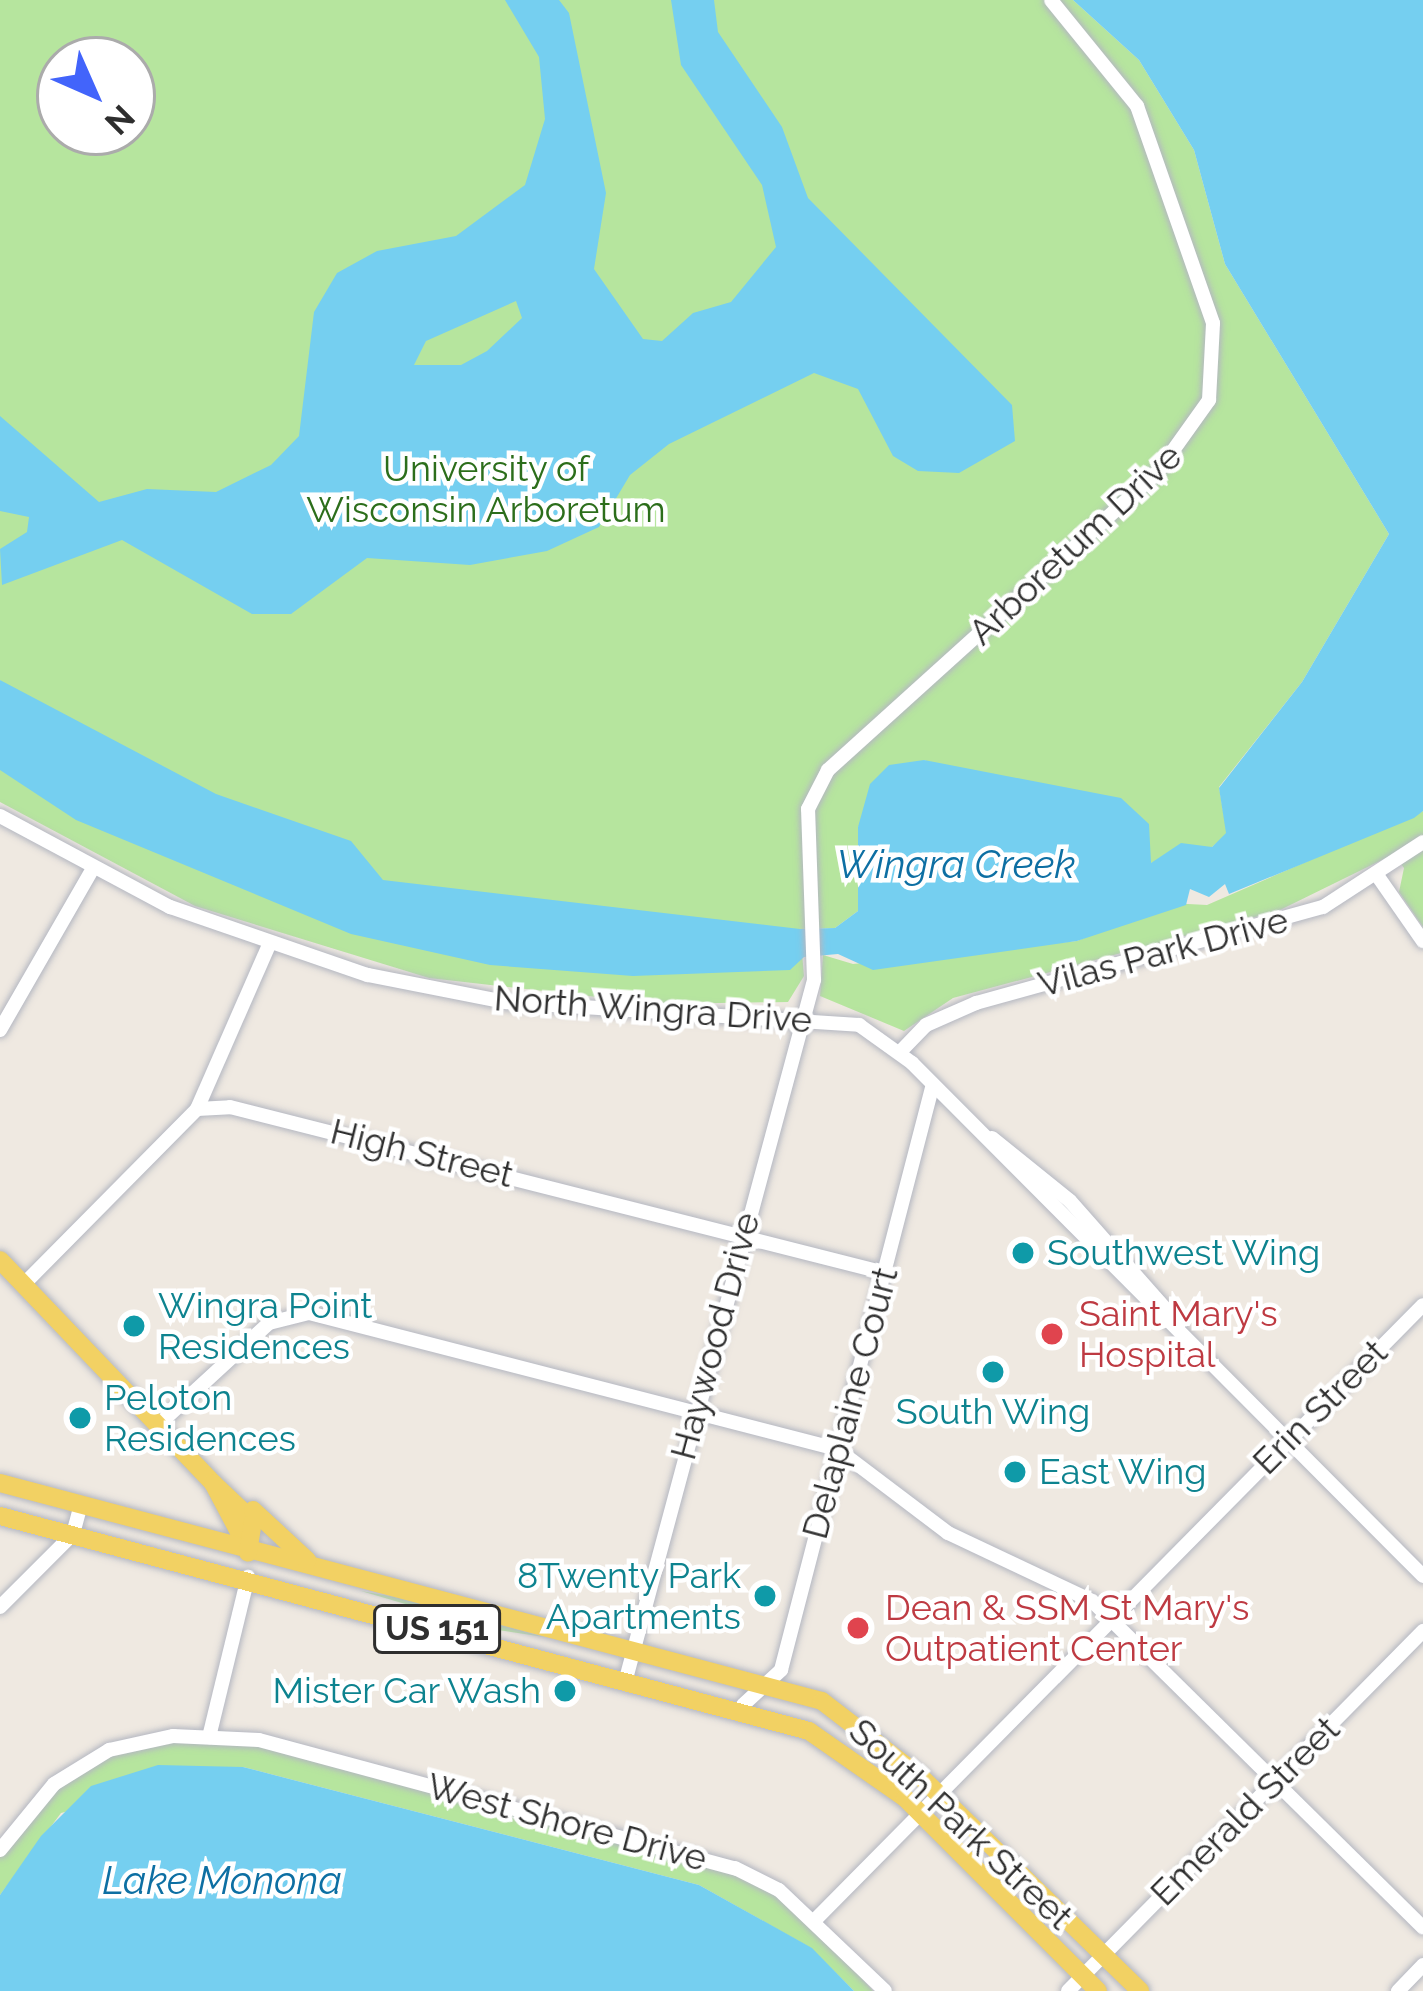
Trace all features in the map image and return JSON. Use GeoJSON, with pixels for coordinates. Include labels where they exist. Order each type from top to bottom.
{"type":"FeatureCollection","features":[{"type":"Feature","properties":{"kind":"main road"},"geometry":{"type":"LineString","coordinates":[[0,1260],[213,1484],[248,1549]]}},
{"type":"Feature","properties":{"kind":"main road","name":"South Park Street"},"geometry":{"type":"LineString","coordinates":[[0,1483],[775,1684],[866,1730],[1140,1991]]}},
{"type":"Feature","properties":{"kind":"main road"},"geometry":{"type":"LineString","coordinates":[[213,1484],[236,1495],[314,1567]]}},
{"type":"Feature","properties":{"kind":"main road"},"geometry":{"type":"LineString","coordinates":[[236,1495],[255,1527],[248,1549],[248,1577]]}},
{"type":"Feature","properties":{"kind":"main road","name":"South Park Street"},"geometry":{"type":"LineString","coordinates":[[0,1516],[743,1706],[845,1750],[919,1814],[1098,1991]]}},
{"type":"Feature","properties":{"kind":"street","name":"Arboretum Drive"},"geometry":{"type":"LineString","coordinates":[[809,999],[815,961],[801,844],[828,770],[1157,472],[1209,400],[1213,323],[1137,106],[1051,0]]}},
{"type":"Feature","properties":{"kind":"street","name":"North Wingra Drive"},"geometry":{"type":"LineString","coordinates":[[0,816],[92,870],[269,945],[505,1002],[838,1022],[900,1052],[982,1133],[1070,1201],[1185,1334],[1423,1576]]}},
{"type":"Feature","properties":{"kind":"street","name":"Vilas Park Drive"},"geometry":{"type":"LineString","coordinates":[[900,1052],[942,1015],[1278,922],[1379,878],[1423,842]]}},
{"type":"Feature","properties":{"kind":"street"},"geometry":{"type":"LineString","coordinates":[[0,1030],[92,870]]}},
{"type":"Feature","properties":{"kind":"street"},"geometry":{"type":"LineString","coordinates":[[1379,878],[1423,941]]}},
{"type":"Feature","properties":{"kind":"street"},"geometry":{"type":"LineString","coordinates":[[23,1285],[197,1109],[269,945]]}},
{"type":"Feature","properties":{"kind":"street","name":"Haywood Drive"},"geometry":{"type":"LineString","coordinates":[[627,1675],[800,1018],[809,999]]}},
{"type":"Feature","properties":{"kind":"street","name":"Delaplaine Court"},"geometry":{"type":"LineString","coordinates":[[775,1684],[933,1084]]}},
{"type":"Feature","properties":{"kind":"street","name":"High Street"},"geometry":{"type":"LineString","coordinates":[[197,1109],[256,1111],[885,1273]]}},
{"type":"Feature","properties":{"kind":"street","name":"Erin Street"},"geometry":{"type":"LineString","coordinates":[[814,1921],[1423,1305]]}},
{"type":"Feature","properties":{"kind":"street"},"geometry":{"type":"LineString","coordinates":[[157,1426],[269,1323],[309,1313],[837,1449],[948,1533],[1058,1580],[1111,1619],[1423,1927]]}},
{"type":"Feature","properties":{"kind":"street"},"geometry":{"type":"LineString","coordinates":[[0,1606],[74,1534],[81,1505]]}},
{"type":"Feature","properties":{"kind":"street"},"geometry":{"type":"LineString","coordinates":[[209,1737],[248,1577]]}},
{"type":"Feature","properties":{"kind":"street","name":"Emerald Street"},"geometry":{"type":"LineString","coordinates":[[1068,1991],[1423,1631]]}},
{"type":"Feature","properties":{"kind":"street"},"geometry":{"type":"LineString","coordinates":[[743,1706],[775,1684]]}},
{"type":"Feature","properties":{"kind":"street","name":"West Shore Drive"},"geometry":{"type":"LineString","coordinates":[[0,1850],[54,1784],[96,1757],[209,1737],[327,1752],[723,1864],[814,1921],[885,1991]]}},
{"type":"Feature","properties":{"kind":"street"},"geometry":{"type":"LineString","coordinates":[[1398,1991],[1423,1965]]}},
{"type":"Feature","properties":{"kind":"green space","name":"University of Wisconsin Arboretum"},"geometry":{"type":"Polygon","coordinates":[[[0,0],[1073,0],[1139,60],[1194,150],[1225,264],[1389,534],[1302,682],[1219,787],[1227,834],[1212,847],[1151,863],[924,760],[858,827],[858,911],[835,928],[800,929],[804,976],[788,1002],[659,1004],[429,978],[195,906],[0,802],[0,710],[13,695],[0,680],[0,0]]]}},
{"type":"Feature","properties":{"kind":"green space"},"geometry":{"type":"Polygon","coordinates":[[[1423,811],[1423,927],[1399,892],[1404,868],[1394,854],[1278,911],[953,998],[904,1031],[820,996],[823,955],[853,964],[1077,941],[1169,903],[1207,905],[1423,811]]]}},
{"type":"Feature","properties":{"kind":"green space"},"geometry":{"type":"Polygon","coordinates":[[[361,1591],[413,1600],[544,1637],[491,1629],[361,1591]]]}},
{"type":"Feature","properties":{"kind":"green space"},"geometry":{"type":"Polygon","coordinates":[[[259,1740],[735,1868],[793,1901],[873,1991],[854,1991],[811,1948],[699,1885],[243,1767],[61,1813],[0,1895],[0,1850],[44,1795],[128,1744],[259,1740]]]}},
{"type":"Feature","properties":{"kind":"water"},"geometry":{"type":"Polygon","coordinates":[[[505,0],[559,0],[569,13],[606,193],[594,269],[643,339],[662,341],[693,313],[731,302],[776,247],[762,185],[681,65],[671,0],[714,0],[718,32],[782,127],[808,198],[1012,405],[1015,441],[959,473],[918,471],[893,456],[858,389],[814,373],[669,444],[630,475],[599,527],[547,551],[470,565],[367,558],[291,614],[252,614],[122,540],[2,585],[0,549],[27,532],[29,517],[0,511],[0,416],[99,502],[147,489],[216,492],[271,465],[299,436],[314,312],[337,273],[377,251],[456,236],[525,185],[545,119],[539,57],[505,0]],[[516,301],[426,341],[414,365],[461,365],[487,351],[522,318],[516,301]]]}},
{"type":"Feature","properties":{"kind":"water","name":"Wingra Creek"},"geometry":{"type":"Polygon","coordinates":[[[1073,0],[1423,0],[1423,811],[1414,818],[1229,894],[1225,884],[1209,897],[1190,889],[1186,905],[1077,941],[873,970],[838,954],[804,957],[790,970],[633,976],[490,965],[351,934],[76,820],[0,770],[0,680],[216,794],[351,841],[383,880],[800,929],[835,928],[858,911],[858,827],[870,784],[889,765],[924,760],[1121,798],[1149,824],[1151,863],[1181,843],[1212,847],[1226,833],[1219,788],[1302,682],[1389,534],[1225,264],[1194,150],[1139,60],[1073,0]]]}},
{"type":"Feature","properties":{"kind":"water","name":"Lake Monona"},"geometry":{"type":"Polygon","coordinates":[[[158,1765],[243,1767],[699,1885],[812,1948],[854,1991],[0,1991],[0,1895],[41,1836],[91,1786],[158,1765]]]}},
{"type":"Feature","properties":{"kind":"place","name":"Southwest Wing"},"geometry":{"type":"Point","coordinates":[1023,1253]}},
{"type":"Feature","properties":{"kind":"place","name":"Wingra Point Residences"},"geometry":{"type":"Point","coordinates":[134,1326]}},
{"type":"Feature","properties":{"kind":"place","name":"Saint Mary's Hospital"},"geometry":{"type":"Point","coordinates":[1052,1334]}},
{"type":"Feature","properties":{"kind":"place","name":"South Wing"},"geometry":{"type":"Point","coordinates":[993,1372]}},
{"type":"Feature","properties":{"kind":"place","name":"Peloton Residences"},"geometry":{"type":"Point","coordinates":[80,1418]}},
{"type":"Feature","properties":{"kind":"place","name":"East Wing"},"geometry":{"type":"Point","coordinates":[1015,1472]}},
{"type":"Feature","properties":{"kind":"place","name":"8Twenty Park Apartments"},"geometry":{"type":"Point","coordinates":[765,1596]}},
{"type":"Feature","properties":{"kind":"place","name":"Dean & SSM St Mary's Outpatient Center"},"geometry":{"type":"Point","coordinates":[858,1628]}},
{"type":"Feature","properties":{"kind":"place","name":"Mister Car Wash"},"geometry":{"type":"Point","coordinates":[565,1691]}}]}
